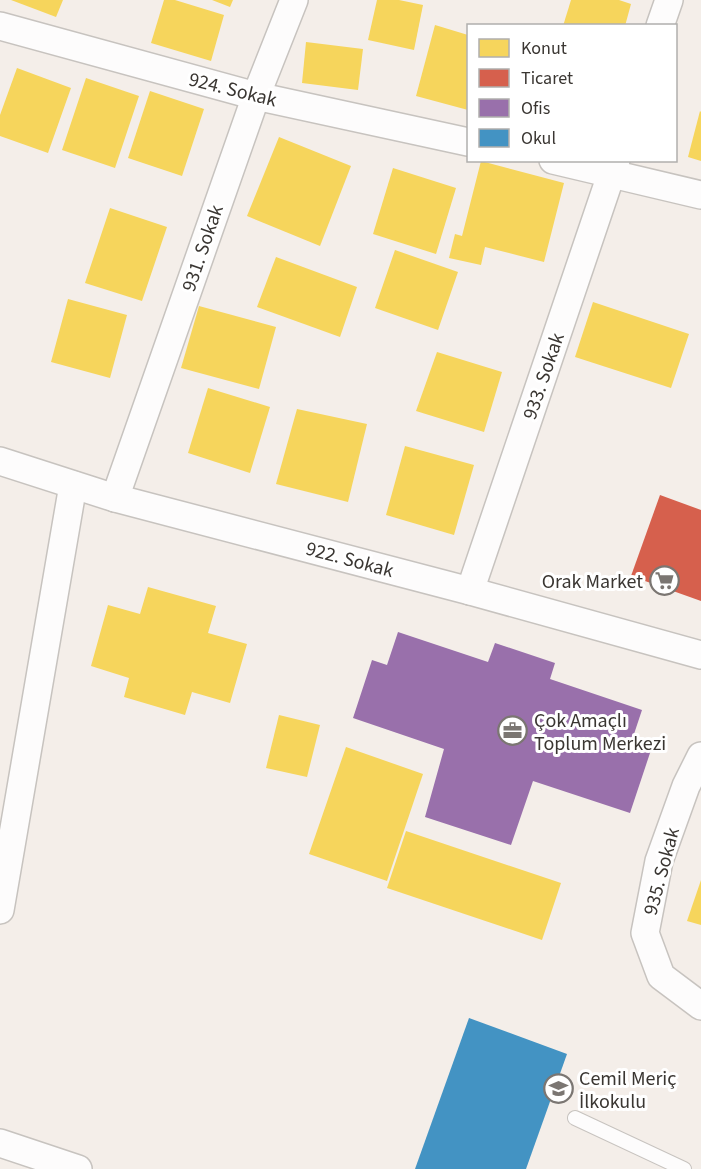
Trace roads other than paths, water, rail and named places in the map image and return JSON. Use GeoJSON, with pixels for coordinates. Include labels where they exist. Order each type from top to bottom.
{"type":"FeatureCollection","features":[{"type":"Feature","properties":{"kind":"street","name":"931. Sokak"},"geometry":{"type":"LineString","coordinates":[[115,498],[256,96],[294,0]]}},
{"type":"Feature","properties":{"kind":"street"},"geometry":{"type":"LineString","coordinates":[[661,24],[669,0]]}},
{"type":"Feature","properties":{"kind":"street","name":"924. Sokak"},"geometry":{"type":"LineString","coordinates":[[0,26],[256,96],[467,142]]}},
{"type":"Feature","properties":{"kind":"street"},"geometry":{"type":"LineString","coordinates":[[570,162],[614,167],[701,195]]}},
{"type":"Feature","properties":{"kind":"street","name":"933. Sokak"},"geometry":{"type":"LineString","coordinates":[[470,591],[614,167]]}},
{"type":"Feature","properties":{"kind":"street","name":"922. Sokak"},"geometry":{"type":"LineString","coordinates":[[0,461],[115,498],[470,591],[701,655]]}},
{"type":"Feature","properties":{"kind":"street"},"geometry":{"type":"LineString","coordinates":[[0,910],[73,484]]}},
{"type":"Feature","properties":{"kind":"street","name":"935. Sokak"},"geometry":{"type":"LineString","coordinates":[[701,756],[686,786],[659,861],[645,933],[661,976],[701,1006]]}},
{"type":"Feature","properties":{"kind":"street"},"geometry":{"type":"LineString","coordinates":[[0,1143],[78,1169]]}},
{"type":"Feature","properties":{"kind":"lane"},"geometry":{"type":"LineString","coordinates":[[575,1118],[684,1169]]}},
{"type":"Feature","properties":{"kind":"place","name":"Orak Market"},"geometry":{"type":"Point","coordinates":[664,581]}},
{"type":"Feature","properties":{"kind":"place","name":"Çok Amaçlı Toplum Merkezi"},"geometry":{"type":"Point","coordinates":[513,731]}},
{"type":"Feature","properties":{"kind":"place","name":"Cemil Meriç İlkokulu"},"geometry":{"type":"Point","coordinates":[558,1089]}}]}
